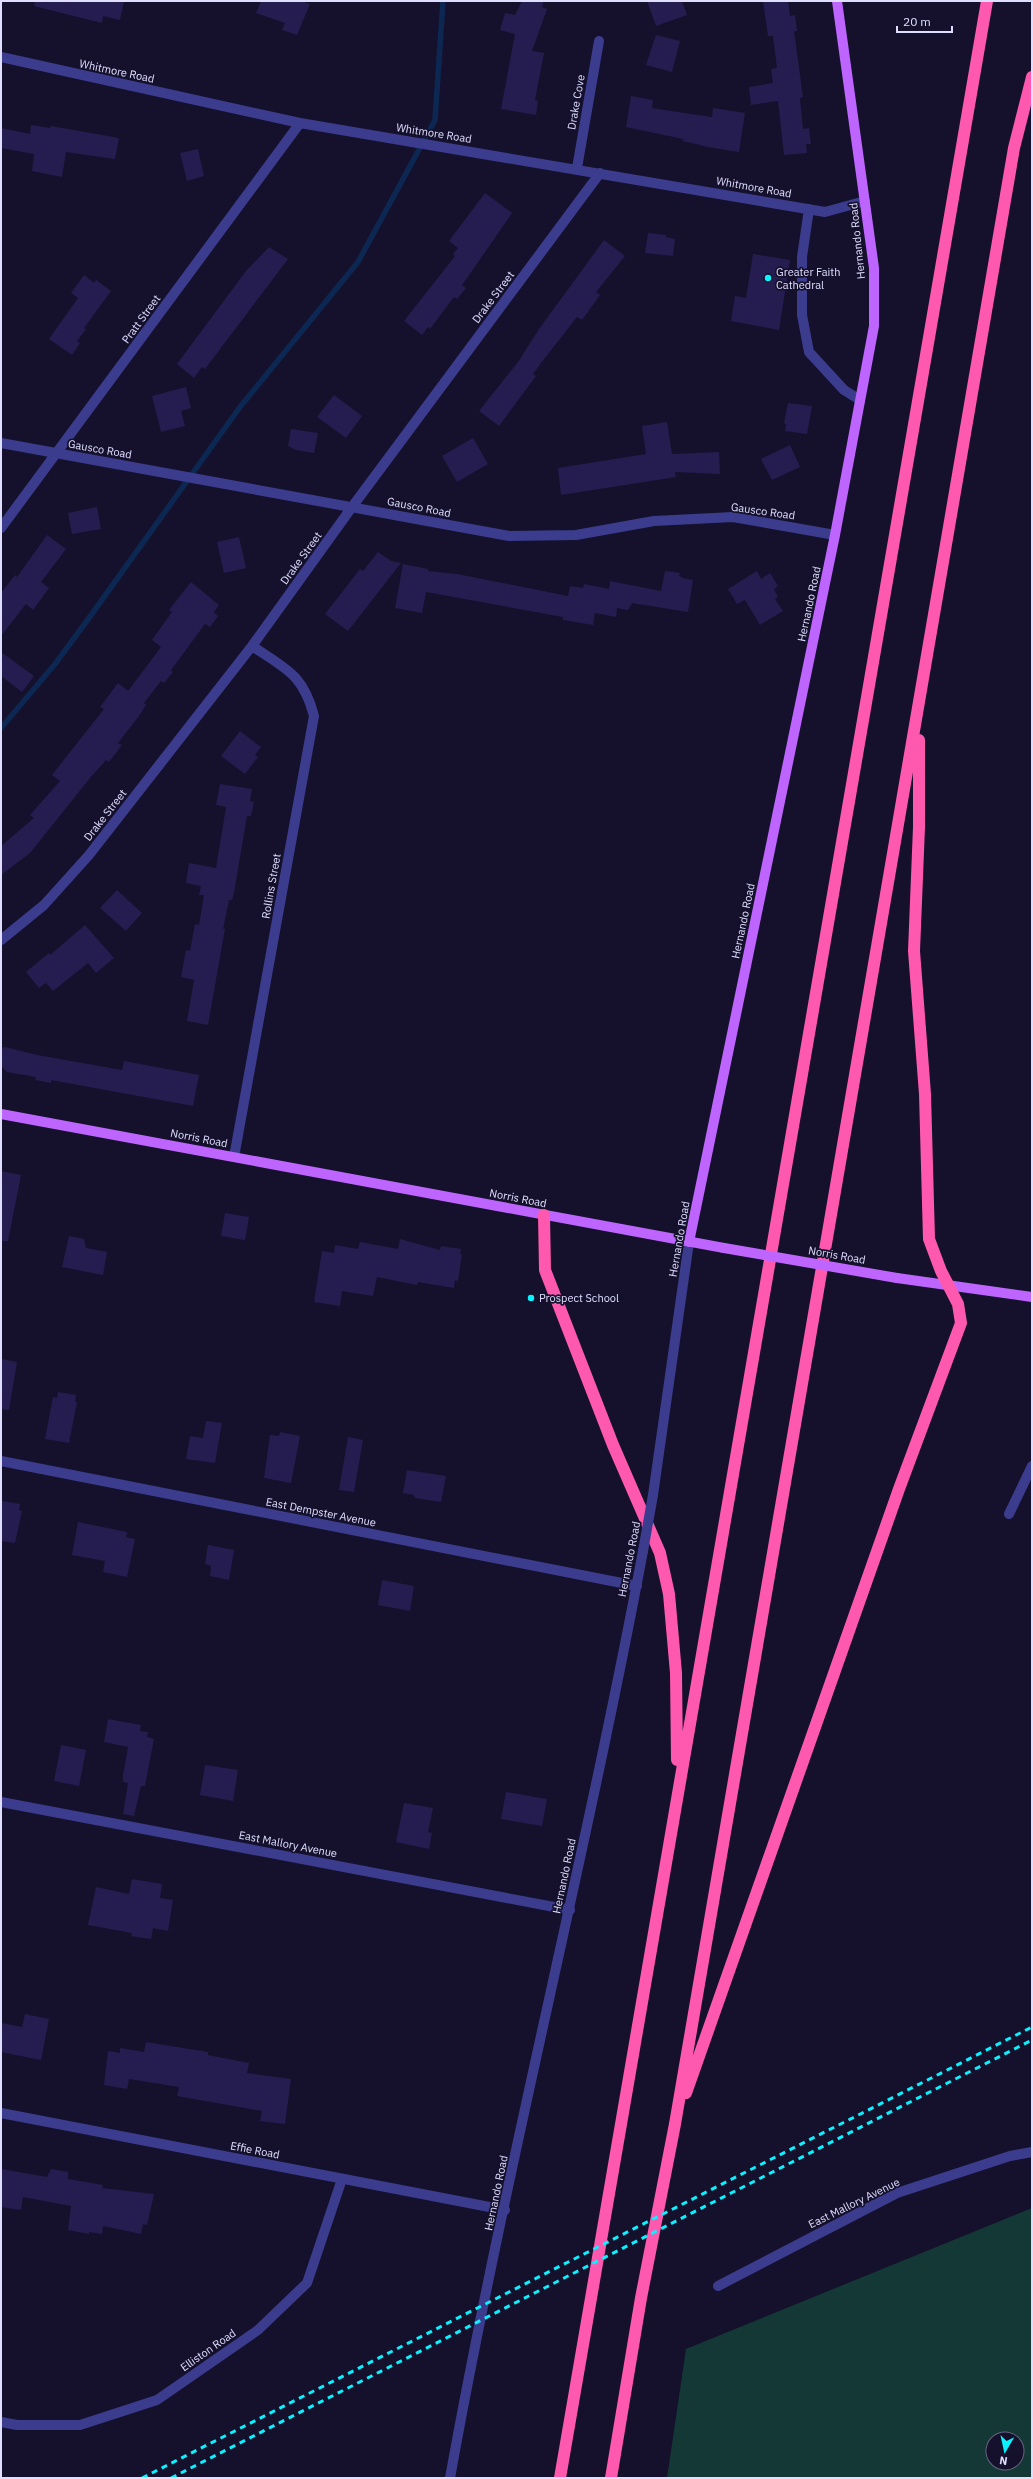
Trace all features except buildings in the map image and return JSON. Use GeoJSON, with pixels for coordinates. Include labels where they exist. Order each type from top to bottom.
{"type":"FeatureCollection","features":[{"type":"Feature","properties":{"kind":"highway"},"geometry":{"type":"LineString","coordinates":[[560,2478],[987,1]]}},
{"type":"Feature","properties":{"kind":"highway"},"geometry":{"type":"LineString","coordinates":[[611,2478],[641,2298],[675,2124],[1014,148],[1032,77]]}},
{"type":"Feature","properties":{"kind":"highway"},"geometry":{"type":"LineString","coordinates":[[675,2124],[899,1490],[961,1323],[958,1304],[950,1285],[941,1271],[929,1239],[925,1094],[914,951],[919,826],[919,707]]}},
{"type":"Feature","properties":{"kind":"highway"},"geometry":{"type":"LineString","coordinates":[[544,1215],[545,1270],[613,1446],[660,1553],[669,1594],[676,1673],[678,1789]]}},
{"type":"Feature","properties":{"kind":"main road","name":"Hernando Road"},"geometry":{"type":"LineString","coordinates":[[689,1242],[835,535],[874,326],[874,268],[837,1]]}},
{"type":"Feature","properties":{"kind":"main road","name":"Norris Road"},"geometry":{"type":"LineString","coordinates":[[1,1114],[689,1242],[897,1278],[1032,1297]]}},
{"type":"Feature","properties":{"kind":"street","name":"Drake Cove"},"geometry":{"type":"LineString","coordinates":[[577,168],[599,41]]}},
{"type":"Feature","properties":{"kind":"street","name":"Whitmore Road"},"geometry":{"type":"LineString","coordinates":[[1,58],[300,123],[577,168],[825,212],[865,201]]}},
{"type":"Feature","properties":{"kind":"street","name":"Pratt Street"},"geometry":{"type":"LineString","coordinates":[[1,528],[300,123]]}},
{"type":"Feature","properties":{"kind":"street","name":"Drake Street"},"geometry":{"type":"LineString","coordinates":[[1,940],[44,905],[89,855],[252,646],[352,507],[600,173]]}},
{"type":"Feature","properties":{"kind":"street"},"geometry":{"type":"LineString","coordinates":[[808,209],[802,257],[802,315],[809,352],[844,390],[860,400]]}},
{"type":"Feature","properties":{"kind":"street","name":"Gausco Road"},"geometry":{"type":"LineString","coordinates":[[1,443],[509,536],[576,535],[654,521],[733,517],[835,535]]}},
{"type":"Feature","properties":{"kind":"street","name":"Rollins Street"},"geometry":{"type":"LineString","coordinates":[[234,1157],[314,716],[308,694],[295,676],[252,646]]}},
{"type":"Feature","properties":{"kind":"street","name":"Hernando Road"},"geometry":{"type":"LineString","coordinates":[[450,2478],[476,2336],[570,1910],[637,1586],[653,1495],[689,1242]]}},
{"type":"Feature","properties":{"kind":"street","name":"East Dempster Avenue"},"geometry":{"type":"LineString","coordinates":[[1,1461],[637,1586]]}},
{"type":"Feature","properties":{"kind":"street"},"geometry":{"type":"LineString","coordinates":[[1009,1514],[1032,1466]]}},
{"type":"Feature","properties":{"kind":"street","name":"East Mallory Avenue"},"geometry":{"type":"LineString","coordinates":[[1,1802],[570,1910]]}},
{"type":"Feature","properties":{"kind":"street","name":"Effie Road"},"geometry":{"type":"LineString","coordinates":[[1,2113],[505,2210]]}},
{"type":"Feature","properties":{"kind":"street","name":"East Mallory Avenue"},"geometry":{"type":"LineString","coordinates":[[718,2286],[897,2193],[1010,2156],[1032,2152]]}},
{"type":"Feature","properties":{"kind":"street","name":"Elliston Road"},"geometry":{"type":"LineString","coordinates":[[1,2422],[17,2425],[80,2425],[157,2400],[258,2330],[307,2283],[342,2178]]}},
{"type":"Feature","properties":{"kind":"green space"},"geometry":{"type":"Polygon","coordinates":[[[1032,2208],[1032,2478],[667,2478],[686,2349],[1032,2208]]]}},
{"type":"Feature","properties":{"kind":"waterway"},"geometry":{"type":"LineString","coordinates":[[1,728],[55,664],[240,407],[358,262],[435,120],[443,1]]}},
{"type":"Feature","properties":{"kind":"railway"},"geometry":{"type":"LineString","coordinates":[[142,2478],[1032,2027]]}},
{"type":"Feature","properties":{"kind":"railway"},"geometry":{"type":"LineString","coordinates":[[171,2478],[1032,2040]]}},
{"type":"Feature","properties":{"kind":"place","name":"Greater Faith Cathedral"},"geometry":{"type":"Point","coordinates":[768,278]}},
{"type":"Feature","properties":{"kind":"place","name":"Prospect School"},"geometry":{"type":"Point","coordinates":[531,1298]}}]}
